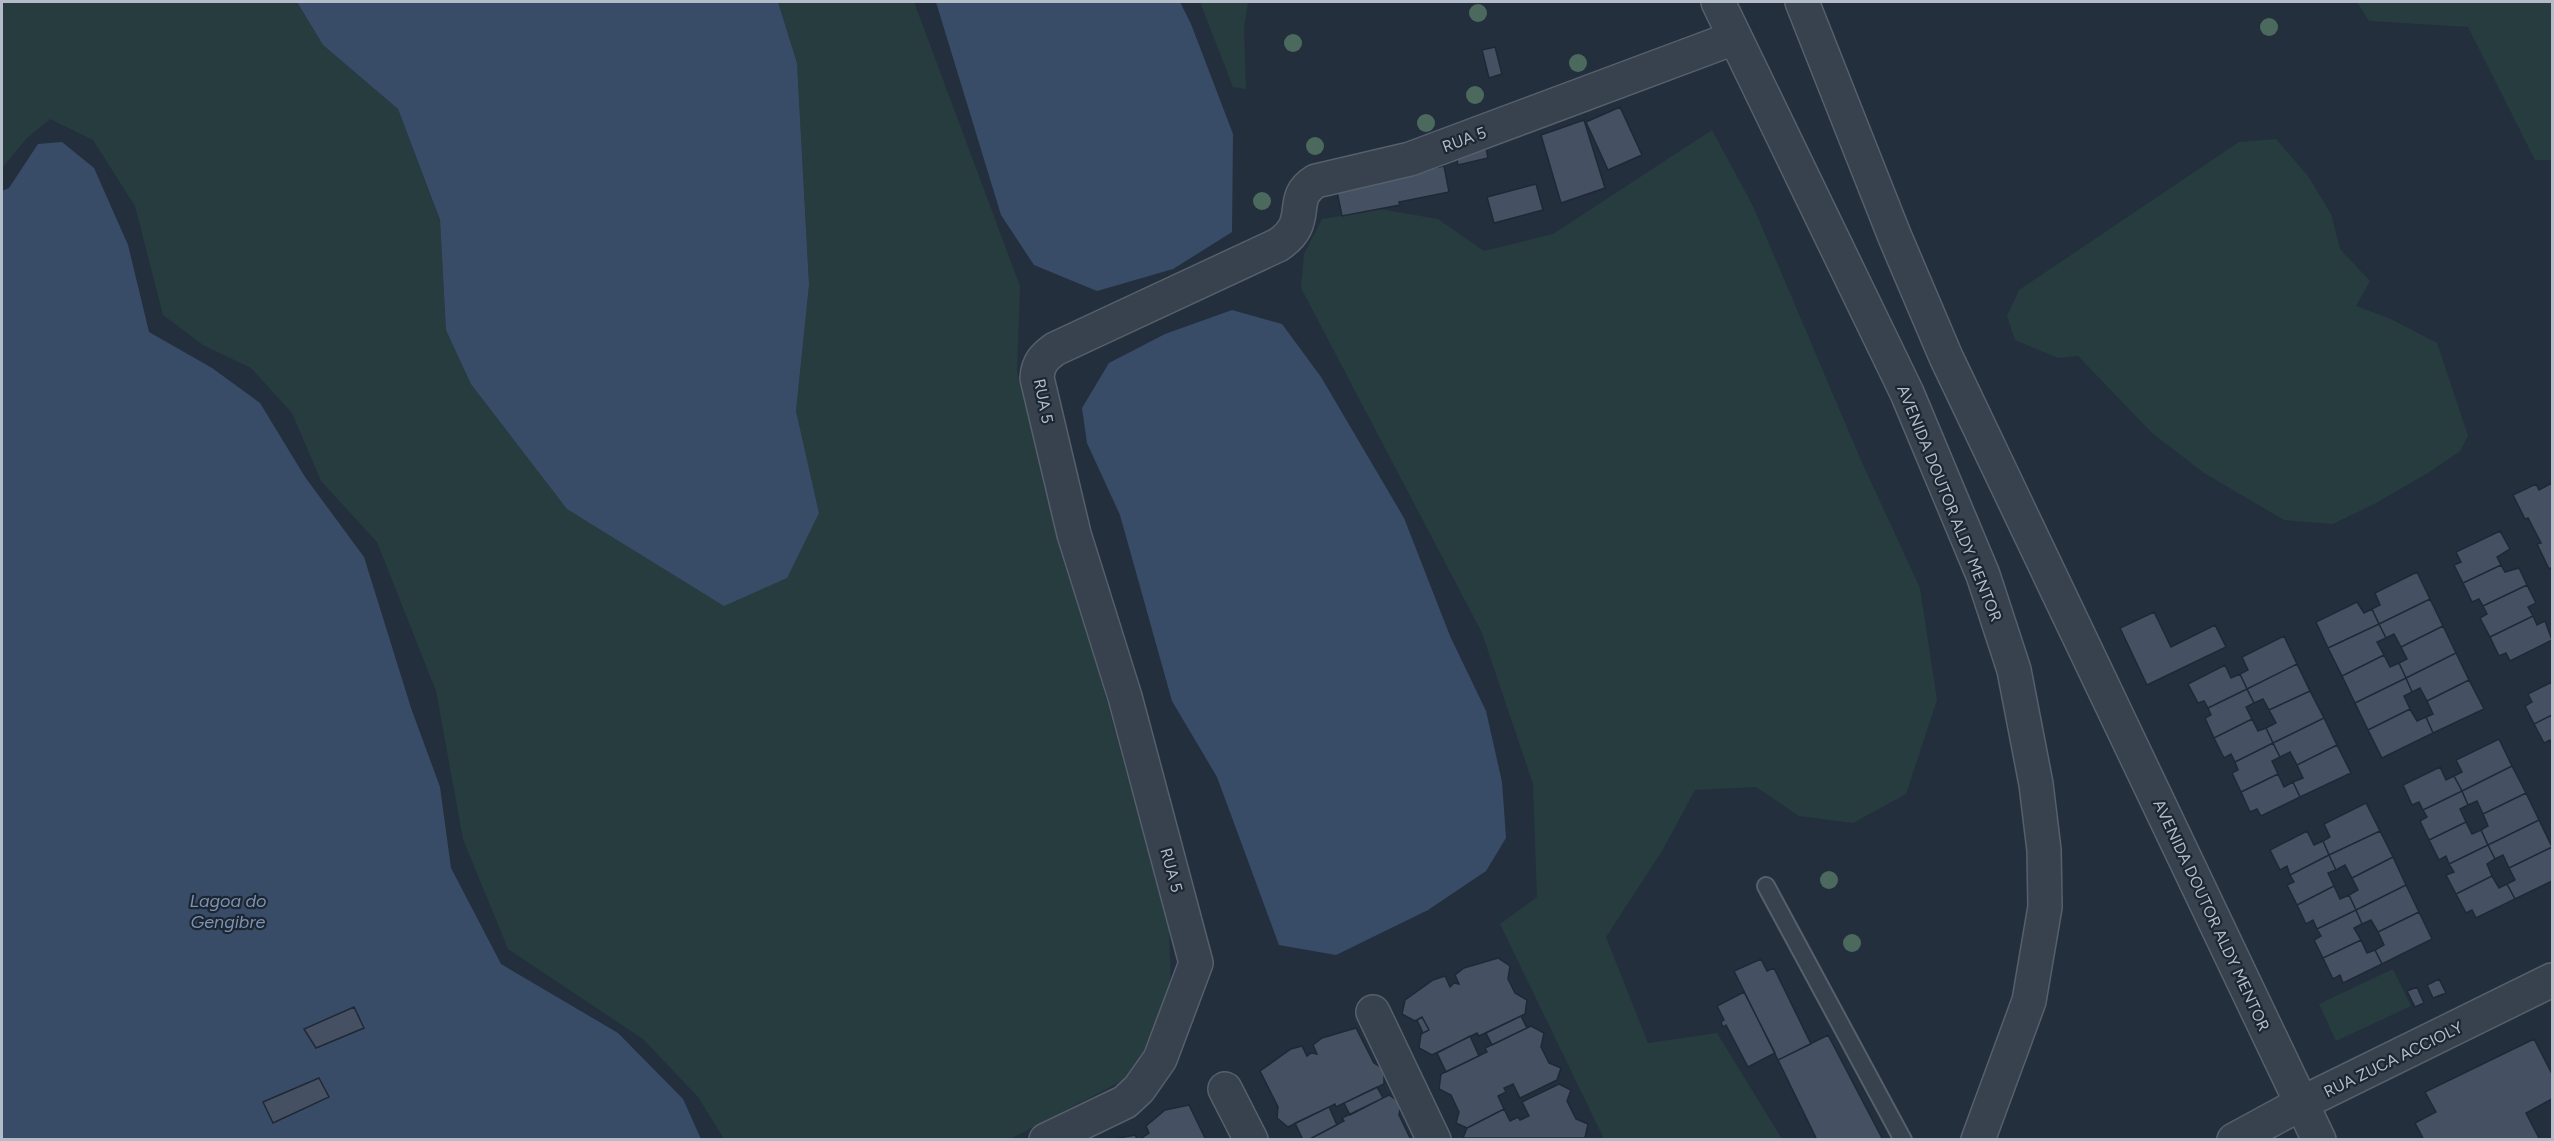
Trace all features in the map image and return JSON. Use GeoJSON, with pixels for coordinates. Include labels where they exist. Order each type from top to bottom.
{"type":"FeatureCollection","features":[{"type":"Feature","properties":{"kind":"street","name":"AVENIDA DOUTOR ALDY MENTOR"},"geometry":{"type":"LineString","coordinates":[[1718,2],[1907,393],[1983,575],[2014,669],[2036,784],[2044,850],[2045,907],[2029,1001],[1978,1140]]}},
{"type":"Feature","properties":{"kind":"street","name":"AVENIDA DOUTOR ALDY MENTOR"},"geometry":{"type":"LineString","coordinates":[[1802,2],[1895,237],[1946,357],[2319,1140]]}},
{"type":"Feature","properties":{"kind":"street","name":"RUA 5"},"geometry":{"type":"LineString","coordinates":[[1046,1140],[1125,1102],[1139,1089],[1160,1059],[1196,963],[1125,697],[1074,534],[1037,378],[1038,368],[1044,357],[1066,343],[1278,245],[1292,234],[1297,226],[1301,194],[1316,181],[1410,159],[1734,38]]}},
{"type":"Feature","properties":{"kind":"street","name":"RUA ZUCA ACCIOLY"},"geometry":{"type":"LineString","coordinates":[[2234,1140],[2302,1103],[2553,980]]}},
{"type":"Feature","properties":{"kind":"street"},"geometry":{"type":"LineString","coordinates":[[1373,1012],[1434,1140]]}},
{"type":"Feature","properties":{"kind":"street"},"geometry":{"type":"LineString","coordinates":[[1225,1089],[1251,1140]]}},
{"type":"Feature","properties":{"kind":"lane"},"geometry":{"type":"LineString","coordinates":[[1766,886],[1903,1140]]}},
{"type":"Feature","properties":{"kind":"green space"},"geometry":{"type":"Polygon","coordinates":[[[2,2],[297,2],[323,45],[398,109],[440,221],[446,330],[819,513],[796,411],[809,285],[797,63],[778,2],[914,2],[1020,286],[1017,373],[1169,929],[1171,992],[1137,1073],[1010,1139],[724,1139],[698,1097],[643,1039],[508,949],[463,839],[436,691],[377,542],[321,481],[292,413],[251,368],[203,345],[163,315],[135,206],[93,140],[50,119],[27,138],[2,168],[2,2]]]}},
{"type":"Feature","properties":{"kind":"green space"},"geometry":{"type":"Polygon","coordinates":[[[1200,2],[1248,2],[1244,28],[1246,89],[1233,87],[1200,2]]]}},
{"type":"Feature","properties":{"kind":"green space"},"geometry":{"type":"Polygon","coordinates":[[[2357,2],[2552,2],[2552,160],[2535,160],[2468,27],[2369,21],[2357,2]]]}},
{"type":"Feature","properties":{"kind":"green space"},"geometry":{"type":"Polygon","coordinates":[[[1712,130],[1753,206],[1860,458],[1920,588],[1937,700],[1906,794],[1853,823],[1799,816],[1756,787],[1695,790],[1662,851],[1606,937],[1648,1043],[1717,1033],[1782,1139],[1604,1139],[1500,924],[1537,897],[1533,784],[1482,633],[1301,288],[1304,254],[1322,219],[1380,209],[1438,219],[1484,251],[1553,234],[1712,130]]]}},
{"type":"Feature","properties":{"kind":"green space"},"geometry":{"type":"Polygon","coordinates":[[[2276,139],[2308,176],[2331,214],[2340,249],[2370,281],[2356,306],[2391,319],[2437,343],[2468,436],[2460,451],[2428,473],[2376,503],[2333,524],[2284,520],[2204,473],[2152,433],[2078,356],[2058,358],[2015,340],[2007,316],[2019,290],[2239,142],[2276,139]]]}},
{"type":"Feature","properties":{"kind":"green space"},"geometry":{"type":"Polygon","coordinates":[[[2393,969],[2411,1006],[2336,1041],[2319,1004],[2393,969]]]}},
{"type":"Feature","properties":{"kind":"water"},"geometry":{"type":"Polygon","coordinates":[[[297,2],[778,2],[797,63],[809,285],[796,411],[819,513],[787,578],[724,606],[567,509],[471,384],[446,330],[440,220],[398,109],[323,45],[297,2]]]}},
{"type":"Feature","properties":{"kind":"water"},"geometry":{"type":"Polygon","coordinates":[[[936,2],[1180,2],[1191,24],[1233,134],[1232,232],[1173,269],[1097,291],[1034,265],[1001,215],[936,2]]]}},
{"type":"Feature","properties":{"kind":"water","name":"Lagoa do Gengibre"},"geometry":{"type":"Polygon","coordinates":[[[62,142],[94,168],[128,245],[149,332],[212,368],[260,403],[305,477],[364,557],[411,708],[440,787],[451,868],[501,964],[618,1033],[683,1099],[701,1139],[2,1139],[2,191],[9,188],[38,144],[62,142]]]}},
{"type":"Feature","properties":{"kind":"water"},"geometry":{"type":"Polygon","coordinates":[[[1232,310],[1282,324],[1321,377],[1404,518],[1450,636],[1486,711],[1502,782],[1506,838],[1486,871],[1428,910],[1336,955],[1279,945],[1217,777],[1172,701],[1120,515],[1087,443],[1082,408],[1109,363],[1165,334],[1232,310]]]}},
{"type":"Feature","properties":{"kind":"building"},"geometry":{"type":"Polygon","coordinates":[[[1495,47],[1502,74],[1489,78],[1482,50],[1495,47]]]}},
{"type":"Feature","properties":{"kind":"building"},"geometry":{"type":"Polygon","coordinates":[[[1620,107],[1642,155],[1608,170],[1586,122],[1620,107]]]}},
{"type":"Feature","properties":{"kind":"building"},"geometry":{"type":"Polygon","coordinates":[[[1584,120],[1605,188],[1561,203],[1541,135],[1584,120]]]}},
{"type":"Feature","properties":{"kind":"building"},"geometry":{"type":"Polygon","coordinates":[[[1485,143],[1488,158],[1458,165],[1455,150],[1485,143]]]}},
{"type":"Feature","properties":{"kind":"building"},"geometry":{"type":"Polygon","coordinates":[[[1444,166],[1449,192],[1399,202],[1400,205],[1342,216],[1336,187],[1444,166]]]}},
{"type":"Feature","properties":{"kind":"building"},"geometry":{"type":"Polygon","coordinates":[[[1536,184],[1543,210],[1494,223],[1487,197],[1536,184]]]}},
{"type":"Feature","properties":{"kind":"building"},"geometry":{"type":"Polygon","coordinates":[[[2552,483],[2552,567],[2549,569],[2537,544],[2541,543],[2513,495],[2536,484],[2539,490],[2552,483]]]}},
{"type":"Feature","properties":{"kind":"building"},"geometry":{"type":"Polygon","coordinates":[[[2500,531],[2510,549],[2497,557],[2501,565],[2463,583],[2454,565],[2461,562],[2456,552],[2500,531]]]}},
{"type":"Feature","properties":{"kind":"building"},"geometry":{"type":"Polygon","coordinates":[[[2501,565],[2505,572],[2519,568],[2527,585],[2483,606],[2479,599],[2472,602],[2463,583],[2501,565]]]}},
{"type":"Feature","properties":{"kind":"building"},"geometry":{"type":"Polygon","coordinates":[[[2417,572],[2430,599],[2379,624],[2372,609],[2380,605],[2375,593],[2417,572]]]}},
{"type":"Feature","properties":{"kind":"building"},"geometry":{"type":"Polygon","coordinates":[[[2527,585],[2536,603],[2528,607],[2533,616],[2490,637],[2480,618],[2487,614],[2483,606],[2527,585]]]}},
{"type":"Feature","properties":{"kind":"building"},"geometry":{"type":"Polygon","coordinates":[[[2430,599],[2443,626],[2401,647],[2394,634],[2386,638],[2379,624],[2430,599]]]}},
{"type":"Feature","properties":{"kind":"building"},"geometry":{"type":"Polygon","coordinates":[[[2357,602],[2364,613],[2372,609],[2379,624],[2328,648],[2316,622],[2357,602]]]}},
{"type":"Feature","properties":{"kind":"building"},"geometry":{"type":"Polygon","coordinates":[[[2154,612],[2171,647],[2215,625],[2226,647],[2147,685],[2120,628],[2154,612]]]}},
{"type":"Feature","properties":{"kind":"building"},"geometry":{"type":"Polygon","coordinates":[[[2533,616],[2537,625],[2545,621],[2552,640],[2510,661],[2506,653],[2499,656],[2490,637],[2533,616]]]}},
{"type":"Feature","properties":{"kind":"building"},"geometry":{"type":"Polygon","coordinates":[[[2379,624],[2386,638],[2377,642],[2384,655],[2342,676],[2328,648],[2379,624]]]}},
{"type":"Feature","properties":{"kind":"building"},"geometry":{"type":"Polygon","coordinates":[[[2443,626],[2456,653],[2406,678],[2399,663],[2407,659],[2401,647],[2443,626]]]}},
{"type":"Feature","properties":{"kind":"building"},"geometry":{"type":"Polygon","coordinates":[[[2284,636],[2297,664],[2247,689],[2240,674],[2248,670],[2242,657],[2284,636]]]}},
{"type":"Feature","properties":{"kind":"building"},"geometry":{"type":"Polygon","coordinates":[[[2456,653],[2469,680],[2427,701],[2420,688],[2412,692],[2406,678],[2456,653]]]}},
{"type":"Feature","properties":{"kind":"building"},"geometry":{"type":"Polygon","coordinates":[[[2384,655],[2390,667],[2399,663],[2406,678],[2355,703],[2342,676],[2384,655]]]}},
{"type":"Feature","properties":{"kind":"building"},"geometry":{"type":"Polygon","coordinates":[[[2297,664],[2310,691],[2269,710],[2263,699],[2254,703],[2247,689],[2297,664]]]}},
{"type":"Feature","properties":{"kind":"building"},"geometry":{"type":"Polygon","coordinates":[[[2225,665],[2231,678],[2240,674],[2247,689],[2208,708],[2204,701],[2198,703],[2188,684],[2225,665]]]}},
{"type":"Feature","properties":{"kind":"building"},"geometry":{"type":"Polygon","coordinates":[[[2406,678],[2412,692],[2404,696],[2410,709],[2368,730],[2355,703],[2406,678]]]}},
{"type":"Feature","properties":{"kind":"building"},"geometry":{"type":"Polygon","coordinates":[[[2469,680],[2484,709],[2433,733],[2426,717],[2433,714],[2427,701],[2469,680]]]}},
{"type":"Feature","properties":{"kind":"building"},"geometry":{"type":"Polygon","coordinates":[[[2552,682],[2552,715],[2534,724],[2525,706],[2532,702],[2528,694],[2552,682]]]}},
{"type":"Feature","properties":{"kind":"building"},"geometry":{"type":"Polygon","coordinates":[[[2247,689],[2254,703],[2246,707],[2252,719],[2214,738],[2205,718],[2211,715],[2208,708],[2247,689]]]}},
{"type":"Feature","properties":{"kind":"building"},"geometry":{"type":"Polygon","coordinates":[[[2310,691],[2324,718],[2273,743],[2266,728],[2276,723],[2269,710],[2310,691]]]}},
{"type":"Feature","properties":{"kind":"building"},"geometry":{"type":"Polygon","coordinates":[[[2410,709],[2417,721],[2426,717],[2433,733],[2382,758],[2368,730],[2410,709]]]}},
{"type":"Feature","properties":{"kind":"building"},"geometry":{"type":"Polygon","coordinates":[[[2552,715],[2552,744],[2550,740],[2544,743],[2534,724],[2552,715]]]}},
{"type":"Feature","properties":{"kind":"building"},"geometry":{"type":"Polygon","coordinates":[[[2324,718],[2337,745],[2297,765],[2290,752],[2280,757],[2273,743],[2324,718]]]}},
{"type":"Feature","properties":{"kind":"building"},"geometry":{"type":"Polygon","coordinates":[[[2252,719],[2258,731],[2266,728],[2273,743],[2235,762],[2231,754],[2224,758],[2214,738],[2252,719]]]}},
{"type":"Feature","properties":{"kind":"building"},"geometry":{"type":"Polygon","coordinates":[[[2499,739],[2512,766],[2462,791],[2454,776],[2462,772],[2456,760],[2499,739]]]}},
{"type":"Feature","properties":{"kind":"building"},"geometry":{"type":"Polygon","coordinates":[[[2273,743],[2280,757],[2272,761],[2278,774],[2241,792],[2232,773],[2238,770],[2235,762],[2273,743]]]}},
{"type":"Feature","properties":{"kind":"building"},"geometry":{"type":"Polygon","coordinates":[[[2337,745],[2351,773],[2300,797],[2293,782],[2303,778],[2297,765],[2337,745]]]}},
{"type":"Feature","properties":{"kind":"building"},"geometry":{"type":"Polygon","coordinates":[[[2512,766],[2526,793],[2483,814],[2477,801],[2468,805],[2462,791],[2512,766]]]}},
{"type":"Feature","properties":{"kind":"building"},"geometry":{"type":"Polygon","coordinates":[[[2440,767],[2446,780],[2454,776],[2462,791],[2423,810],[2419,802],[2412,805],[2403,785],[2440,767]]]}},
{"type":"Feature","properties":{"kind":"building"},"geometry":{"type":"Polygon","coordinates":[[[2278,774],[2284,787],[2293,782],[2300,797],[2261,816],[2257,809],[2250,812],[2241,792],[2278,774]]]}},
{"type":"Feature","properties":{"kind":"building"},"geometry":{"type":"Polygon","coordinates":[[[2462,791],[2468,805],[2460,809],[2466,822],[2429,840],[2420,821],[2427,817],[2423,810],[2462,791]]]}},
{"type":"Feature","properties":{"kind":"building"},"geometry":{"type":"Polygon","coordinates":[[[2526,793],[2539,820],[2488,845],[2481,830],[2488,826],[2483,814],[2526,793]]]}},
{"type":"Feature","properties":{"kind":"building"},"geometry":{"type":"Polygon","coordinates":[[[2366,803],[2380,831],[2329,855],[2323,841],[2330,837],[2324,824],[2366,803]]]}},
{"type":"Feature","properties":{"kind":"building"},"geometry":{"type":"Polygon","coordinates":[[[2539,820],[2552,847],[2509,868],[2503,855],[2495,859],[2488,845],[2539,820]]]}},
{"type":"Feature","properties":{"kind":"building"},"geometry":{"type":"Polygon","coordinates":[[[2466,822],[2472,834],[2481,830],[2488,845],[2449,864],[2446,856],[2439,860],[2429,840],[2466,822]]]}},
{"type":"Feature","properties":{"kind":"building"},"geometry":{"type":"Polygon","coordinates":[[[2307,831],[2314,845],[2323,841],[2329,855],[2290,875],[2287,866],[2280,870],[2270,850],[2307,831]]]}},
{"type":"Feature","properties":{"kind":"building"},"geometry":{"type":"Polygon","coordinates":[[[2380,831],[2393,857],[2352,878],[2345,865],[2336,870],[2329,855],[2380,831]]]}},
{"type":"Feature","properties":{"kind":"building"},"geometry":{"type":"Polygon","coordinates":[[[2488,845],[2495,859],[2487,864],[2492,876],[2456,894],[2446,875],[2454,872],[2449,864],[2488,845]]]}},
{"type":"Feature","properties":{"kind":"building"},"geometry":{"type":"Polygon","coordinates":[[[2552,847],[2552,881],[2515,899],[2507,884],[2515,880],[2509,868],[2552,847]]]}},
{"type":"Feature","properties":{"kind":"building"},"geometry":{"type":"Polygon","coordinates":[[[2329,855],[2336,870],[2328,873],[2334,886],[2297,905],[2287,885],[2294,882],[2290,875],[2329,855]]]}},
{"type":"Feature","properties":{"kind":"building"},"geometry":{"type":"Polygon","coordinates":[[[2393,857],[2406,885],[2356,910],[2349,895],[2358,890],[2352,878],[2393,857]]]}},
{"type":"Feature","properties":{"kind":"building"},"geometry":{"type":"Polygon","coordinates":[[[2492,876],[2499,888],[2507,884],[2515,899],[2476,918],[2472,910],[2466,913],[2456,894],[2492,876]]]}},
{"type":"Feature","properties":{"kind":"building"},"geometry":{"type":"Polygon","coordinates":[[[2406,885],[2419,912],[2378,932],[2371,920],[2362,924],[2356,910],[2406,885]]]}},
{"type":"Feature","properties":{"kind":"building"},"geometry":{"type":"Polygon","coordinates":[[[2334,886],[2340,899],[2349,895],[2356,910],[2317,929],[2313,920],[2306,924],[2297,905],[2334,886]]]}},
{"type":"Feature","properties":{"kind":"building"},"geometry":{"type":"Polygon","coordinates":[[[2356,910],[2362,924],[2354,928],[2361,940],[2323,958],[2314,940],[2321,936],[2317,929],[2356,910]]]}},
{"type":"Feature","properties":{"kind":"building"},"geometry":{"type":"Polygon","coordinates":[[[2419,912],[2432,939],[2382,964],[2375,950],[2384,945],[2378,932],[2419,912]]]}},
{"type":"Feature","properties":{"kind":"building"},"geometry":{"type":"Polygon","coordinates":[[[2361,940],[2367,953],[2375,950],[2382,964],[2343,983],[2340,975],[2333,979],[2323,958],[2361,940]]]}},
{"type":"Feature","properties":{"kind":"building"},"geometry":{"type":"Polygon","coordinates":[[[1498,958],[1510,966],[1508,979],[1515,993],[1527,1000],[1525,1014],[1479,1036],[1477,1033],[1432,1055],[1419,1048],[1421,1034],[1429,1030],[1422,1017],[1415,1021],[1402,1014],[1405,1000],[1433,980],[1445,976],[1450,987],[1454,983],[1459,984],[1455,975],[1464,968],[1498,958]]]}},
{"type":"Feature","properties":{"kind":"building"},"geometry":{"type":"Polygon","coordinates":[[[1761,959],[1767,971],[1774,968],[1811,1044],[1778,1060],[1734,971],[1761,959]]]}},
{"type":"Feature","properties":{"kind":"building"},"geometry":{"type":"Polygon","coordinates":[[[2439,979],[2446,993],[2433,998],[2427,985],[2439,979]]]}},
{"type":"Feature","properties":{"kind":"building"},"geometry":{"type":"Polygon","coordinates":[[[2417,987],[2424,1003],[2415,1007],[2407,991],[2417,987]]]}},
{"type":"Feature","properties":{"kind":"building"},"geometry":{"type":"Polygon","coordinates":[[[1744,992],[1775,1053],[1748,1067],[1726,1025],[1723,1027],[1721,1022],[1724,1020],[1717,1006],[1744,992]]]}},
{"type":"Feature","properties":{"kind":"building"},"geometry":{"type":"Polygon","coordinates":[[[354,1007],[364,1028],[316,1048],[304,1029],[354,1007]]]}},
{"type":"Feature","properties":{"kind":"building"},"geometry":{"type":"Polygon","coordinates":[[[1521,1016],[1527,1028],[1492,1045],[1486,1033],[1521,1016]]]}},
{"type":"Feature","properties":{"kind":"building"},"geometry":{"type":"Polygon","coordinates":[[[1422,1017],[1429,1030],[1423,1033],[1417,1020],[1422,1017]]]}},
{"type":"Feature","properties":{"kind":"building"},"geometry":{"type":"Polygon","coordinates":[[[1531,1026],[1544,1033],[1541,1047],[1549,1063],[1561,1068],[1557,1080],[1520,1098],[1513,1084],[1504,1088],[1506,1092],[1498,1096],[1504,1109],[1467,1128],[1456,1123],[1459,1112],[1451,1095],[1439,1089],[1441,1074],[1487,1052],[1485,1048],[1531,1026]]]}},
{"type":"Feature","properties":{"kind":"building"},"geometry":{"type":"Polygon","coordinates":[[[1356,1028],[1374,1063],[1384,1069],[1384,1084],[1288,1127],[1277,1118],[1278,1107],[1260,1071],[1291,1049],[1302,1046],[1307,1056],[1311,1053],[1317,1054],[1313,1045],[1322,1038],[1356,1028]]]}},
{"type":"Feature","properties":{"kind":"building"},"geometry":{"type":"Polygon","coordinates":[[[1828,1035],[1883,1140],[1817,1140],[1778,1060],[1828,1035]]]}},
{"type":"Feature","properties":{"kind":"building"},"geometry":{"type":"Polygon","coordinates":[[[1470,1036],[1479,1056],[1446,1072],[1437,1053],[1470,1036]]]}},
{"type":"Feature","properties":{"kind":"building"},"geometry":{"type":"Polygon","coordinates":[[[2534,1039],[2552,1074],[2552,1099],[2526,1113],[2540,1140],[2424,1140],[2415,1123],[2436,1112],[2425,1092],[2534,1039]]]}},
{"type":"Feature","properties":{"kind":"building"},"geometry":{"type":"Polygon","coordinates":[[[319,1078],[329,1097],[273,1123],[263,1102],[319,1078]]]}},
{"type":"Feature","properties":{"kind":"building"},"geometry":{"type":"Polygon","coordinates":[[[1559,1084],[1571,1090],[1567,1101],[1576,1119],[1588,1124],[1585,1138],[1463,1138],[1467,1128],[1504,1109],[1510,1121],[1518,1117],[1520,1120],[1529,1116],[1522,1102],[1559,1084]]]}},
{"type":"Feature","properties":{"kind":"building"},"geometry":{"type":"Polygon","coordinates":[[[1377,1087],[1383,1098],[1350,1115],[1344,1103],[1377,1087]]]}},
{"type":"Feature","properties":{"kind":"building"},"geometry":{"type":"Polygon","coordinates":[[[1389,1095],[1401,1103],[1399,1115],[1411,1140],[1308,1140],[1344,1121],[1342,1118],[1389,1095]]]}},
{"type":"Feature","properties":{"kind":"building"},"geometry":{"type":"Polygon","coordinates":[[[1189,1105],[1206,1140],[1139,1140],[1149,1133],[1146,1126],[1165,1110],[1189,1105]]]}},
{"type":"Feature","properties":{"kind":"building"},"geometry":{"type":"Polygon","coordinates":[[[1329,1107],[1337,1125],[1308,1140],[1303,1140],[1295,1123],[1329,1107]]]}},
{"type":"Feature","properties":{"kind":"building"},"geometry":{"type":"Polygon","coordinates":[[[1135,1135],[1138,1140],[1113,1140],[1114,1139],[1135,1135]]]}}]}
